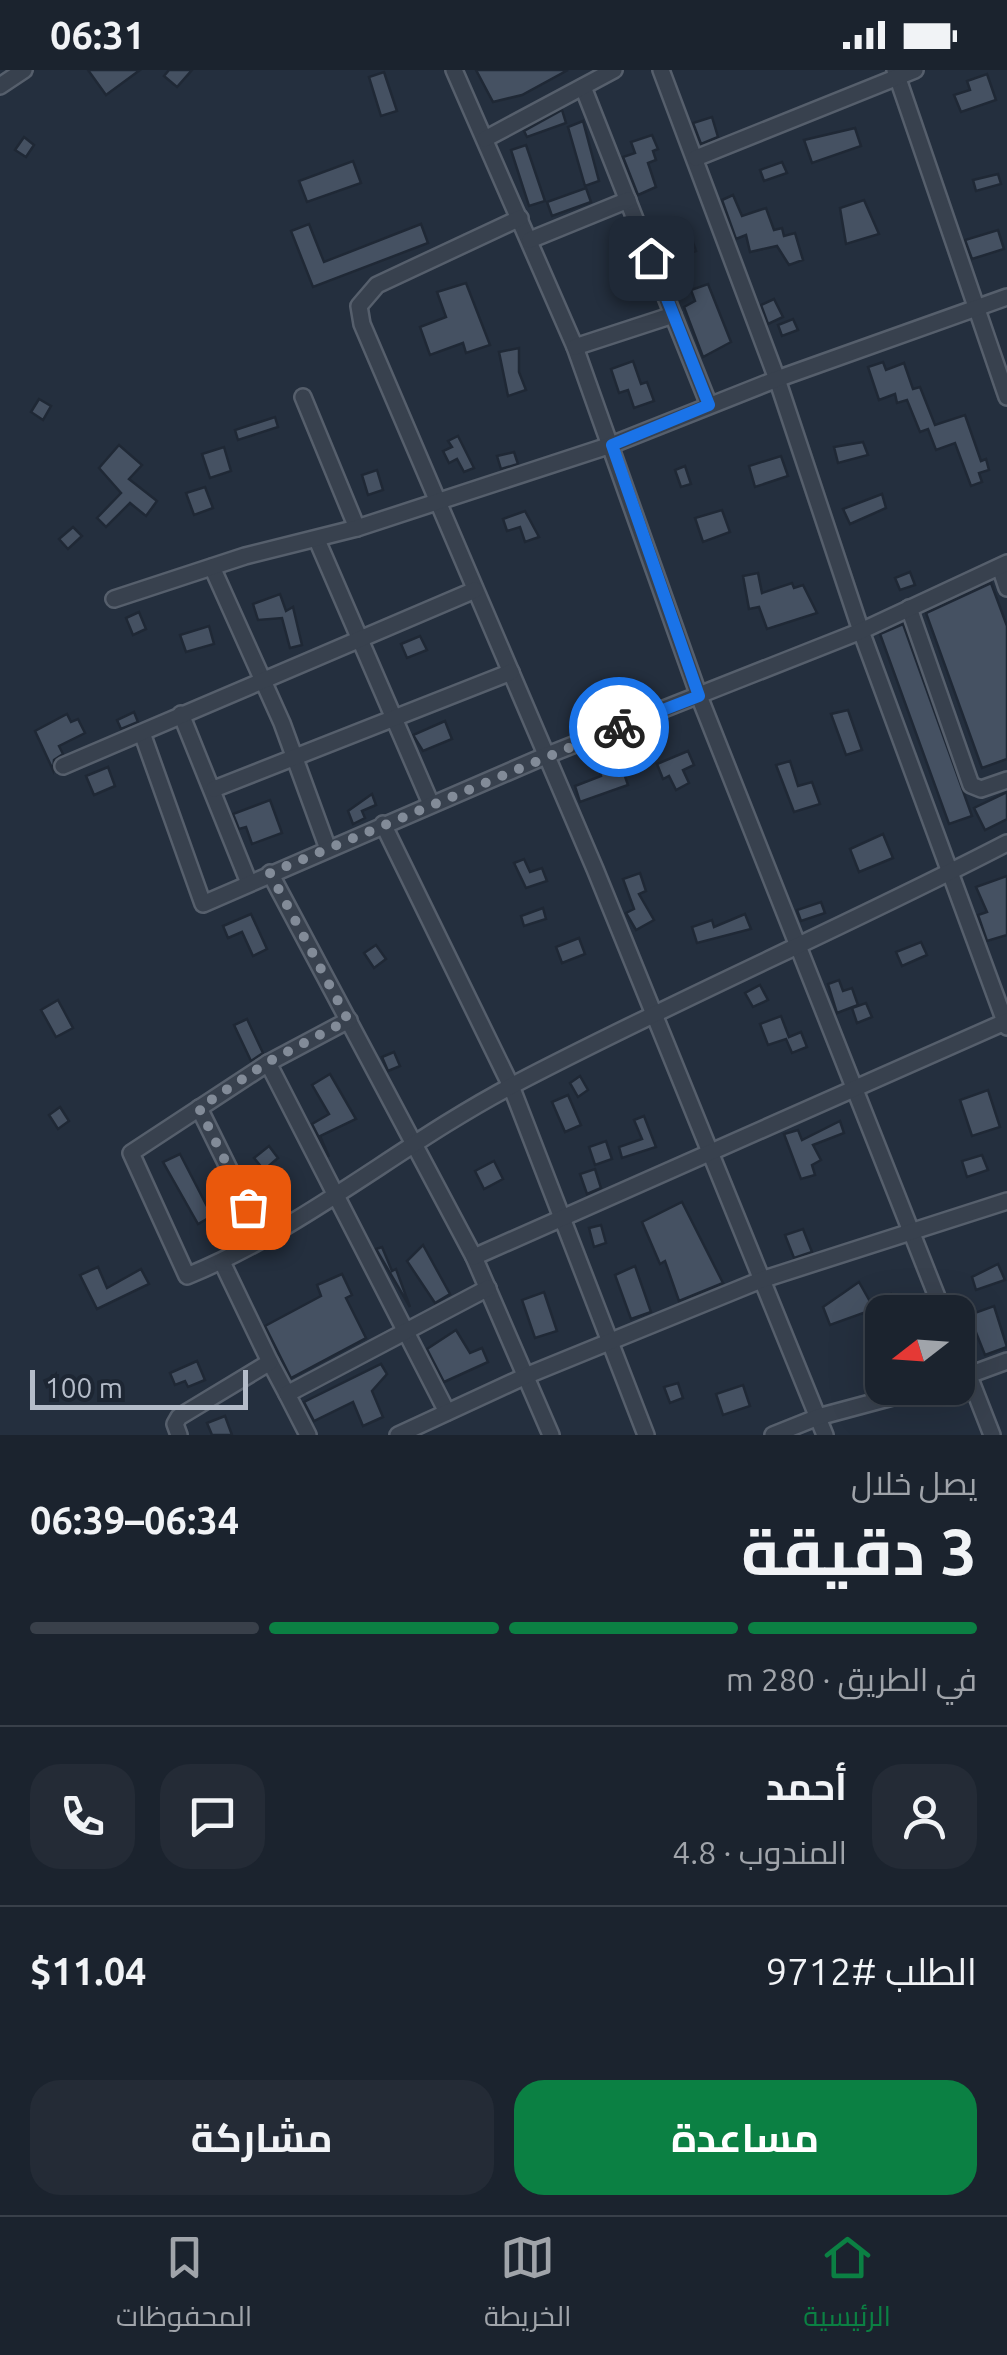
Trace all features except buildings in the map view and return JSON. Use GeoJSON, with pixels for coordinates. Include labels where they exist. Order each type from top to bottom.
{"type":"FeatureCollection","features":[{"type":"Feature","properties":{"kind":"street"},"geometry":{"type":"LineString","coordinates":[[0,86],[24,70]]}},
{"type":"Feature","properties":{"kind":"street"},"geometry":{"type":"LineString","coordinates":[[454,70],[575,347],[699,696],[936,1295]]}},
{"type":"Feature","properties":{"kind":"street"},"geometry":{"type":"LineString","coordinates":[[485,139],[614,70]]}},
{"type":"Feature","properties":{"kind":"street"},"geometry":{"type":"LineString","coordinates":[[474,1257],[1006,1023],[861,631],[778,379],[661,70]]}},
{"type":"Feature","properties":{"kind":"street"},"geometry":{"type":"LineString","coordinates":[[696,158],[896,74],[915,70]]}},
{"type":"Feature","properties":{"kind":"street"},"geometry":{"type":"LineString","coordinates":[[896,74],[1007,397]]}},
{"type":"Feature","properties":{"kind":"street"},"geometry":{"type":"LineString","coordinates":[[584,87],[709,405]]}},
{"type":"Feature","properties":{"kind":"street"},"geometry":{"type":"LineString","coordinates":[[530,240],[628,200]]}},
{"type":"Feature","properties":{"kind":"street"},"geometry":{"type":"LineString","coordinates":[[520,218],[377,285],[359,306],[362,324],[656,1014],[826,1435]]}},
{"type":"Feature","properties":{"kind":"street"},"geometry":{"type":"LineString","coordinates":[[114,599],[212,567],[357,528],[612,445],[778,379],[1007,297]]}},
{"type":"Feature","properties":{"kind":"street"},"geometry":{"type":"LineString","coordinates":[[575,347],[674,316]]}},
{"type":"Feature","properties":{"kind":"street"},"geometry":{"type":"LineString","coordinates":[[303,397],[357,528]]}},
{"type":"Feature","properties":{"kind":"street"},"geometry":{"type":"LineString","coordinates":[[317,540],[358,642],[432,804]]}},
{"type":"Feature","properties":{"kind":"street"},"geometry":{"type":"LineString","coordinates":[[142,733],[203,904],[545,756],[861,631],[1003,565],[1007,588]]}},
{"type":"Feature","properties":{"kind":"street"},"geometry":{"type":"LineString","coordinates":[[212,567],[296,760],[328,849]]}},
{"type":"Feature","properties":{"kind":"street"},"geometry":{"type":"LineString","coordinates":[[64,766],[474,590]]}},
{"type":"Feature","properties":{"kind":"street"},"geometry":{"type":"LineString","coordinates":[[909,608],[971,785],[981,789],[1007,780]]}},
{"type":"Feature","properties":{"kind":"street"},"geometry":{"type":"LineString","coordinates":[[214,789],[296,760],[511,672]]}},
{"type":"Feature","properties":{"kind":"street"},"geometry":{"type":"LineString","coordinates":[[182,714],[249,883]]}},
{"type":"Feature","properties":{"kind":"street"},"geometry":{"type":"LineString","coordinates":[[383,824],[511,1086],[646,1435]]}},
{"type":"Feature","properties":{"kind":"street"},"geometry":{"type":"LineString","coordinates":[[348,1020],[268,1062],[131,1156],[187,1276],[264,1240],[511,1086],[798,949],[1007,843]]}},
{"type":"Feature","properties":{"kind":"street"},"geometry":{"type":"LineString","coordinates":[[270,873],[474,1257],[551,1435]]}},
{"type":"Feature","properties":{"kind":"street"},"geometry":{"type":"LineString","coordinates":[[268,1062],[408,1328],[447,1412]]}},
{"type":"Feature","properties":{"kind":"street"},"geometry":{"type":"LineString","coordinates":[[199,1108],[264,1240]]}},
{"type":"Feature","properties":{"kind":"street"},"geometry":{"type":"LineString","coordinates":[[398,1435],[428,1428],[447,1412],[528,1375],[761,1280],[1007,1201]]}},
{"type":"Feature","properties":{"kind":"street"},"geometry":{"type":"LineString","coordinates":[[222,1262],[308,1435]]}},
{"type":"Feature","properties":{"kind":"street"},"geometry":{"type":"LineString","coordinates":[[287,1394],[488,1288]]}},
{"type":"Feature","properties":{"kind":"street"},"geometry":{"type":"LineString","coordinates":[[975,1373],[1007,1360]]}},
{"type":"Feature","properties":{"kind":"street"},"geometry":{"type":"LineString","coordinates":[[179,1435],[175,1424],[179,1417],[270,1362]]}},
{"type":"Feature","properties":{"kind":"street"},"geometry":{"type":"LineString","coordinates":[[975,1402],[992,1435]]}},
{"type":"Feature","properties":{"kind":"street"},"geometry":{"type":"LineString","coordinates":[[773,1435],[865,1404]]}},
{"type":"Feature","properties":{"kind":"way so far"},"geometry":{"type":"LineString","coordinates":[[248,1207],[199,1108],[268,1062],[348,1020],[270,873],[619,727]]}},
{"type":"Feature","properties":{"kind":"route"},"geometry":{"type":"LineString","coordinates":[[619,727],[699,696],[612,445],[709,405],[651,258]]}}]}
